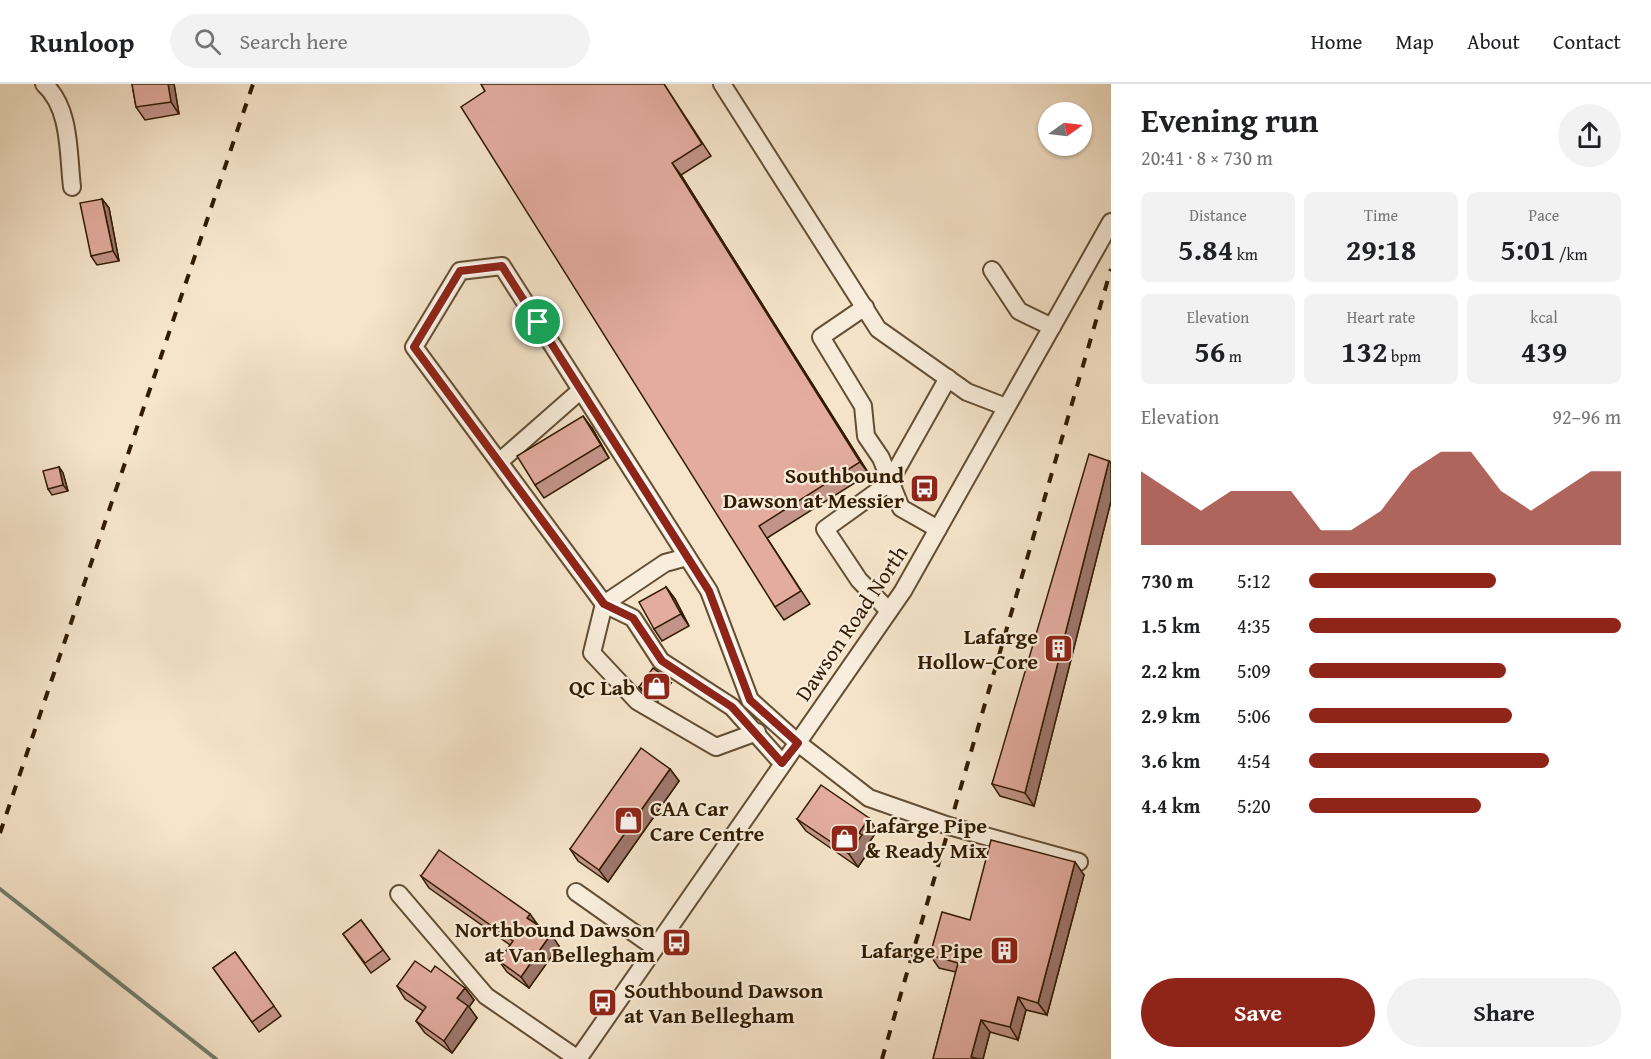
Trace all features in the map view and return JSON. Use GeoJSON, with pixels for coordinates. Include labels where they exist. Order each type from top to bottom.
{"type":"FeatureCollection","features":[{"type":"Feature","properties":{"kind":"street"},"geometry":{"type":"LineString","coordinates":[[44,84],[53,92],[63,113],[72,187]]}},
{"type":"Feature","properties":{"kind":"street"},"geometry":{"type":"LineString","coordinates":[[722,84],[878,328],[967,392],[1006,407]]}},
{"type":"Feature","properties":{"kind":"street","name":"Dawson Road North"},"geometry":{"type":"LineString","coordinates":[[578,1059],[890,611],[1111,222]]}},
{"type":"Feature","properties":{"kind":"street"},"geometry":{"type":"LineString","coordinates":[[782,763],[757,732],[732,707],[662,661],[633,618],[604,604],[414,347],[460,271],[502,266],[709,591],[750,700],[798,743],[869,798],[949,826],[1078,862]]}},
{"type":"Feature","properties":{"kind":"street"},"geometry":{"type":"LineString","coordinates":[[992,270],[1019,311],[1052,327]]}},
{"type":"Feature","properties":{"kind":"street"},"geometry":{"type":"LineString","coordinates":[[864,307],[821,337],[863,406],[866,436],[881,458],[889,483],[901,508],[938,529]]}},
{"type":"Feature","properties":{"kind":"street"},"geometry":{"type":"LineString","coordinates":[[890,611],[859,580],[825,529],[889,483],[948,378]]}},
{"type":"Feature","properties":{"kind":"street"},"geometry":{"type":"LineString","coordinates":[[499,462],[581,390]]}},
{"type":"Feature","properties":{"kind":"street"},"geometry":{"type":"LineString","coordinates":[[687,557],[665,563],[604,604],[592,653],[637,701],[716,747],[757,732]]}},
{"type":"Feature","properties":{"kind":"street"},"geometry":{"type":"LineString","coordinates":[[576,892],[654,947]]}},
{"type":"Feature","properties":{"kind":"street"},"geometry":{"type":"LineString","coordinates":[[399,894],[486,996],[578,1059]]}},
{"type":"Feature","properties":{"kind":"building"},"geometry":{"type":"Polygon","coordinates":[[[132,84],[168,84],[171,102],[136,107],[132,84]]]}},
{"type":"Feature","properties":{"kind":"building"},"geometry":{"type":"Polygon","coordinates":[[[481,84],[664,84],[702,144],[672,163],[860,462],[759,526],[801,591],[775,607],[461,107],[485,91],[481,84]]]}},
{"type":"Feature","properties":{"kind":"building"},"geometry":{"type":"Polygon","coordinates":[[[102,199],[113,251],[91,256],[80,203],[102,199]]]}},
{"type":"Feature","properties":{"kind":"building"},"geometry":{"type":"Polygon","coordinates":[[[583,416],[601,445],[535,485],[517,456],[583,416]]]}},
{"type":"Feature","properties":{"kind":"building"},"geometry":{"type":"Polygon","coordinates":[[[1089,454],[1109,461],[1025,793],[992,784],[1089,454]]]}},
{"type":"Feature","properties":{"kind":"building"},"geometry":{"type":"Polygon","coordinates":[[[59,467],[63,485],[48,489],[43,471],[59,467]]]}},
{"type":"Feature","properties":{"kind":"building"},"geometry":{"type":"Polygon","coordinates":[[[666,587],[681,614],[654,629],[639,602],[666,587]]]}},
{"type":"Feature","properties":{"kind":"building","name":"QC Lab"},"geometry":{"type":"Polygon","coordinates":[[[653,668],[669,680],[656,698],[639,687],[653,668]]]}},
{"type":"Feature","properties":{"kind":"building"},"geometry":{"type":"Polygon","coordinates":[[[641,748],[670,769],[599,870],[570,849],[641,748]]]}},
{"type":"Feature","properties":{"kind":"building","name":"Lafarge Pipe & Ready Mix"},"geometry":{"type":"Polygon","coordinates":[[[821,785],[869,818],[859,833],[862,835],[849,854],[797,819],[821,785]]]}},
{"type":"Feature","properties":{"kind":"building","name":"Lafarge Pipe"},"geometry":{"type":"Polygon","coordinates":[[[991,840],[1075,862],[1038,1003],[1018,997],[1010,1027],[981,1020],[971,1057],[979,1059],[933,1059],[958,963],[930,955],[942,912],[970,920],[991,840]]]}},
{"type":"Feature","properties":{"kind":"building"},"geometry":{"type":"Polygon","coordinates":[[[439,850],[530,914],[527,918],[551,934],[521,977],[499,961],[513,941],[421,876],[439,850]]]}},
{"type":"Feature","properties":{"kind":"building"},"geometry":{"type":"Polygon","coordinates":[[[361,920],[383,950],[365,963],[343,934],[361,920]]]}},
{"type":"Feature","properties":{"kind":"building"},"geometry":{"type":"Polygon","coordinates":[[[235,952],[274,1006],[252,1022],[213,968],[235,952]]]}},
{"type":"Feature","properties":{"kind":"building"},"geometry":{"type":"Polygon","coordinates":[[[415,961],[431,972],[435,966],[465,988],[457,998],[468,1006],[444,1041],[416,1021],[426,1007],[397,986],[415,961]]]}},
{"type":"Feature","properties":{"kind":"waterway"},"geometry":{"type":"LineString","coordinates":[[0,889],[216,1059]]}},
{"type":"Feature","properties":{"kind":"railway"},"geometry":{"type":"LineString","coordinates":[[0,833],[253,84]]}},
{"type":"Feature","properties":{"kind":"railway"},"geometry":{"type":"LineString","coordinates":[[882,1059],[1111,269]]}},
{"type":"Feature","properties":{"kind":"place","name":"Southbound Dawson at Messier"},"geometry":{"type":"Point","coordinates":[925,488]}},
{"type":"Feature","properties":{"kind":"place","name":"Lafarge Hollow-Core"},"geometry":{"type":"Point","coordinates":[1059,649]}},
{"type":"Feature","properties":{"kind":"place","name":"QC Lab"},"geometry":{"type":"Point","coordinates":[656,687]}},
{"type":"Feature","properties":{"kind":"place","name":"CAA Car Care Centre"},"geometry":{"type":"Point","coordinates":[629,821]}},
{"type":"Feature","properties":{"kind":"place","name":"Lafarge Pipe & Ready Mix"},"geometry":{"type":"Point","coordinates":[844,838]}},
{"type":"Feature","properties":{"kind":"place","name":"Northbound Dawson at Van Bellegham"},"geometry":{"type":"Point","coordinates":[676,942]}},
{"type":"Feature","properties":{"kind":"place","name":"Lafarge Pipe"},"geometry":{"type":"Point","coordinates":[1004,950]}},
{"type":"Feature","properties":{"kind":"place","name":"Southbound Dawson at Van Bellegham"},"geometry":{"type":"Point","coordinates":[603,1003]}},
{"type":"Feature","properties":{"kind":"route"},"geometry":{"type":"LineString","coordinates":[[502,266],[538,322],[709,591],[750,700],[798,743],[782,763],[757,732],[732,707],[662,661],[633,618],[604,604],[414,347],[460,271],[502,266]]}}]}
